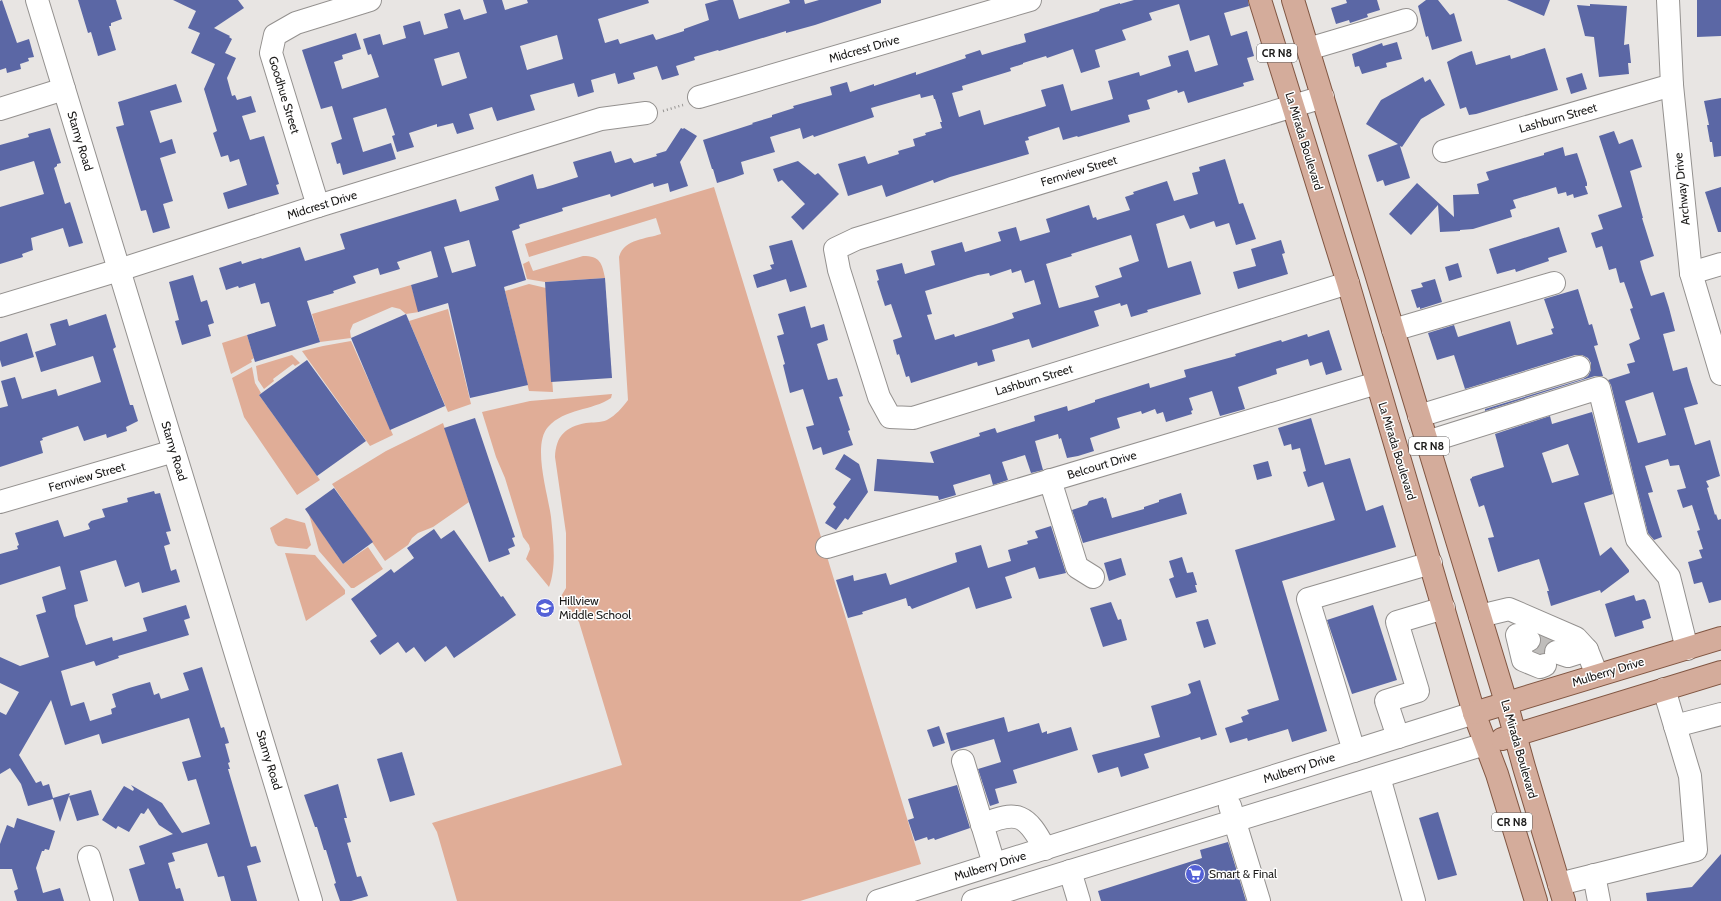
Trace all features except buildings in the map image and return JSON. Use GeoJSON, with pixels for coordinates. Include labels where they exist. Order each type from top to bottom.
{"type":"FeatureCollection","features":[{"type":"Feature","properties":{"kind":"main road","name":"La Mirada Boulevard"},"geometry":{"type":"LineString","coordinates":[[1260,0],[1348,284],[1474,713],[1497,774],[1536,901]]}},
{"type":"Feature","properties":{"kind":"main road","name":"La Mirada Boulevard"},"geometry":{"type":"LineString","coordinates":[[1293,0],[1506,702],[1562,893]]}},
{"type":"Feature","properties":{"kind":"main road","name":"Mulberry Drive"},"geometry":{"type":"LineString","coordinates":[[1474,713],[1506,702],[1721,638]]}},
{"type":"Feature","properties":{"kind":"main road"},"geometry":{"type":"LineString","coordinates":[[1485,744],[1721,672]]}},
{"type":"Feature","properties":{"kind":"street","name":"Stamy Road"},"geometry":{"type":"LineString","coordinates":[[37,0],[311,901]]}},
{"type":"Feature","properties":{"kind":"street","name":"Goodhue Street"},"geometry":{"type":"LineString","coordinates":[[318,206],[271,52],[275,35],[296,22],[370,0]]}},
{"type":"Feature","properties":{"kind":"street","name":"Midcrest Drive"},"geometry":{"type":"LineString","coordinates":[[699,97],[1030,0]]}},
{"type":"Feature","properties":{"kind":"street","name":"Archway Drive"},"geometry":{"type":"LineString","coordinates":[[1668,0],[1672,85],[1691,273],[1721,374]]}},
{"type":"Feature","properties":{"kind":"street"},"geometry":{"type":"LineString","coordinates":[[1308,49],[1406,20]]}},
{"type":"Feature","properties":{"kind":"street","name":"Lashburn Street"},"geometry":{"type":"LineString","coordinates":[[1444,151],[1672,85]]}},
{"type":"Feature","properties":{"kind":"street"},"geometry":{"type":"LineString","coordinates":[[0,109],[64,89]]}},
{"type":"Feature","properties":{"kind":"street","name":"Fernview Street"},"geometry":{"type":"LineString","coordinates":[[835,249],[856,239],[1323,97]]}},
{"type":"Feature","properties":{"kind":"street","name":"Midcrest Drive"},"geometry":{"type":"LineString","coordinates":[[0,306],[601,119],[646,112]]}},
{"type":"Feature","properties":{"kind":"street","name":"Lashburn Street"},"geometry":{"type":"LineString","coordinates":[[835,249],[839,270],[879,397],[890,417],[914,418],[1348,284]]}},
{"type":"Feature","properties":{"kind":"street"},"geometry":{"type":"LineString","coordinates":[[1691,273],[1721,264]]}},
{"type":"Feature","properties":{"kind":"street"},"geometry":{"type":"LineString","coordinates":[[1393,330],[1554,282]]}},
{"type":"Feature","properties":{"kind":"street"},"geometry":{"type":"LineString","coordinates":[[1419,416],[1579,367]]}},
{"type":"Feature","properties":{"kind":"street","name":"Belcourt Drive"},"geometry":{"type":"LineString","coordinates":[[827,547],[1377,383]]}},
{"type":"Feature","properties":{"kind":"street"},"geometry":{"type":"LineString","coordinates":[[1427,442],[1598,388],[1638,539],[1669,577],[1687,648]]}},
{"type":"Feature","properties":{"kind":"street","name":"Fernview Street"},"geometry":{"type":"LineString","coordinates":[[0,502],[174,451]]}},
{"type":"Feature","properties":{"kind":"street"},"geometry":{"type":"LineString","coordinates":[[1050,480],[1077,567],[1093,577]]}},
{"type":"Feature","properties":{"kind":"street"},"geometry":{"type":"LineString","coordinates":[[1354,751],[1308,599],[1431,563]]}},
{"type":"Feature","properties":{"kind":"street"},"geometry":{"type":"LineString","coordinates":[[1398,737],[1386,701],[1418,692],[1397,622],[1444,608]]}},
{"type":"Feature","properties":{"kind":"street"},"geometry":{"type":"LineString","coordinates":[[1480,616],[1509,609],[1576,638],[1561,657],[1540,667],[1523,660],[1523,638],[1509,609]]}},
{"type":"Feature","properties":{"kind":"street"},"geometry":{"type":"LineString","coordinates":[[1561,657],[1597,675]]}},
{"type":"Feature","properties":{"kind":"street"},"geometry":{"type":"LineString","coordinates":[[1562,893],[1594,875],[1696,850],[1690,776],[1664,689]]}},
{"type":"Feature","properties":{"kind":"street","name":"Mulberry Drive"},"geometry":{"type":"LineString","coordinates":[[878,901],[1474,713]]}},
{"type":"Feature","properties":{"kind":"street"},"geometry":{"type":"LineString","coordinates":[[1675,726],[1721,714]]}},
{"type":"Feature","properties":{"kind":"street"},"geometry":{"type":"LineString","coordinates":[[973,901],[1019,894],[1070,871],[1485,744]]}},
{"type":"Feature","properties":{"kind":"street"},"geometry":{"type":"LineString","coordinates":[[963,761],[994,864]]}},
{"type":"Feature","properties":{"kind":"street"},"geometry":{"type":"LineString","coordinates":[[1378,777],[1414,901]]}},
{"type":"Feature","properties":{"kind":"street"},"geometry":{"type":"LineString","coordinates":[[1225,792],[1260,901]]}},
{"type":"Feature","properties":{"kind":"street"},"geometry":{"type":"LineString","coordinates":[[982,825],[1005,816],[1025,820],[1035,829],[1045,848]]}},
{"type":"Feature","properties":{"kind":"street"},"geometry":{"type":"LineString","coordinates":[[89,858],[102,901]]}},
{"type":"Feature","properties":{"kind":"street"},"geometry":{"type":"LineString","coordinates":[[1070,871],[1079,901]]}},
{"type":"Feature","properties":{"kind":"street"},"geometry":{"type":"LineString","coordinates":[[1594,875],[1599,901]]}},
{"type":"Feature","properties":{"kind":"path"},"geometry":{"type":"LineString","coordinates":[[646,112],[668,110],[689,103],[699,97]]}},
{"type":"Feature","properties":{"kind":"shaded area"},"geometry":{"type":"Polygon","coordinates":[[[714,187],[921,864],[800,901],[457,901],[437,832],[432,823],[622,765],[579,622],[560,598],[566,588],[566,533],[555,457],[557,443],[567,430],[586,423],[602,422],[607,420],[619,411],[628,400],[619,257],[622,251],[631,243],[661,234],[656,218],[529,257],[525,244],[714,187]]]}},
{"type":"Feature","properties":{"kind":"shaded area"},"geometry":{"type":"Polygon","coordinates":[[[583,256],[593,257],[599,261],[603,268],[605,278],[545,282],[527,279],[523,264],[529,261],[533,271],[583,256]]]}},
{"type":"Feature","properties":{"kind":"shaded area"},"geometry":{"type":"Polygon","coordinates":[[[529,284],[546,288],[553,392],[529,391],[505,291],[529,284]]]}},
{"type":"Feature","properties":{"kind":"shaded area"},"geometry":{"type":"Polygon","coordinates":[[[411,285],[419,312],[406,314],[400,309],[392,307],[353,324],[350,331],[351,338],[320,342],[312,314],[411,285]]]}},
{"type":"Feature","properties":{"kind":"shaded area"},"geometry":{"type":"Polygon","coordinates":[[[448,309],[471,404],[448,412],[409,321],[448,309]]]}},
{"type":"Feature","properties":{"kind":"shaded area"},"geometry":{"type":"Polygon","coordinates":[[[247,335],[254,358],[251,360],[252,362],[231,374],[222,343],[247,335]]]}},
{"type":"Feature","properties":{"kind":"shaded area"},"geometry":{"type":"Polygon","coordinates":[[[351,341],[393,435],[370,446],[302,351],[351,341]]]}},
{"type":"Feature","properties":{"kind":"shaded area"},"geometry":{"type":"Polygon","coordinates":[[[292,355],[300,363],[295,366],[293,364],[273,379],[274,381],[264,389],[258,380],[256,366],[292,355]]]}},
{"type":"Feature","properties":{"kind":"shaded area"},"geometry":{"type":"Polygon","coordinates":[[[252,367],[255,383],[261,393],[259,395],[320,480],[297,495],[244,417],[232,378],[252,367]]]}},
{"type":"Feature","properties":{"kind":"shaded area"},"geometry":{"type":"Polygon","coordinates":[[[612,394],[611,398],[604,402],[562,416],[548,427],[543,435],[541,445],[542,470],[551,517],[554,552],[553,570],[549,587],[526,559],[530,549],[529,545],[523,537],[505,478],[496,457],[482,412],[530,401],[612,394]]]}},
{"type":"Feature","properties":{"kind":"shaded area"},"geometry":{"type":"Polygon","coordinates":[[[443,423],[469,502],[433,527],[418,533],[412,538],[408,545],[385,561],[332,484],[386,451],[443,423]]]}},
{"type":"Feature","properties":{"kind":"shaded area"},"geometry":{"type":"Polygon","coordinates":[[[309,514],[343,564],[368,547],[383,569],[354,588],[351,588],[319,551],[309,514]]]}},
{"type":"Feature","properties":{"kind":"shaded area"},"geometry":{"type":"Polygon","coordinates":[[[286,518],[305,523],[311,545],[307,549],[278,546],[275,543],[270,528],[286,518]]]}},
{"type":"Feature","properties":{"kind":"shaded area"},"geometry":{"type":"Polygon","coordinates":[[[285,553],[315,555],[345,590],[345,594],[306,621],[285,553]]]}},
{"type":"Feature","properties":{"kind":"tunnel"},"geometry":{"type":"LineString","coordinates":[[1529,640],[1556,652]]}},
{"type":"Feature","properties":{"kind":"place","name":"Hillview Middle School"},"geometry":{"type":"Point","coordinates":[545,608]}},
{"type":"Feature","properties":{"kind":"place","name":"Smart & Final"},"geometry":{"type":"Point","coordinates":[1195,874]}}]}
